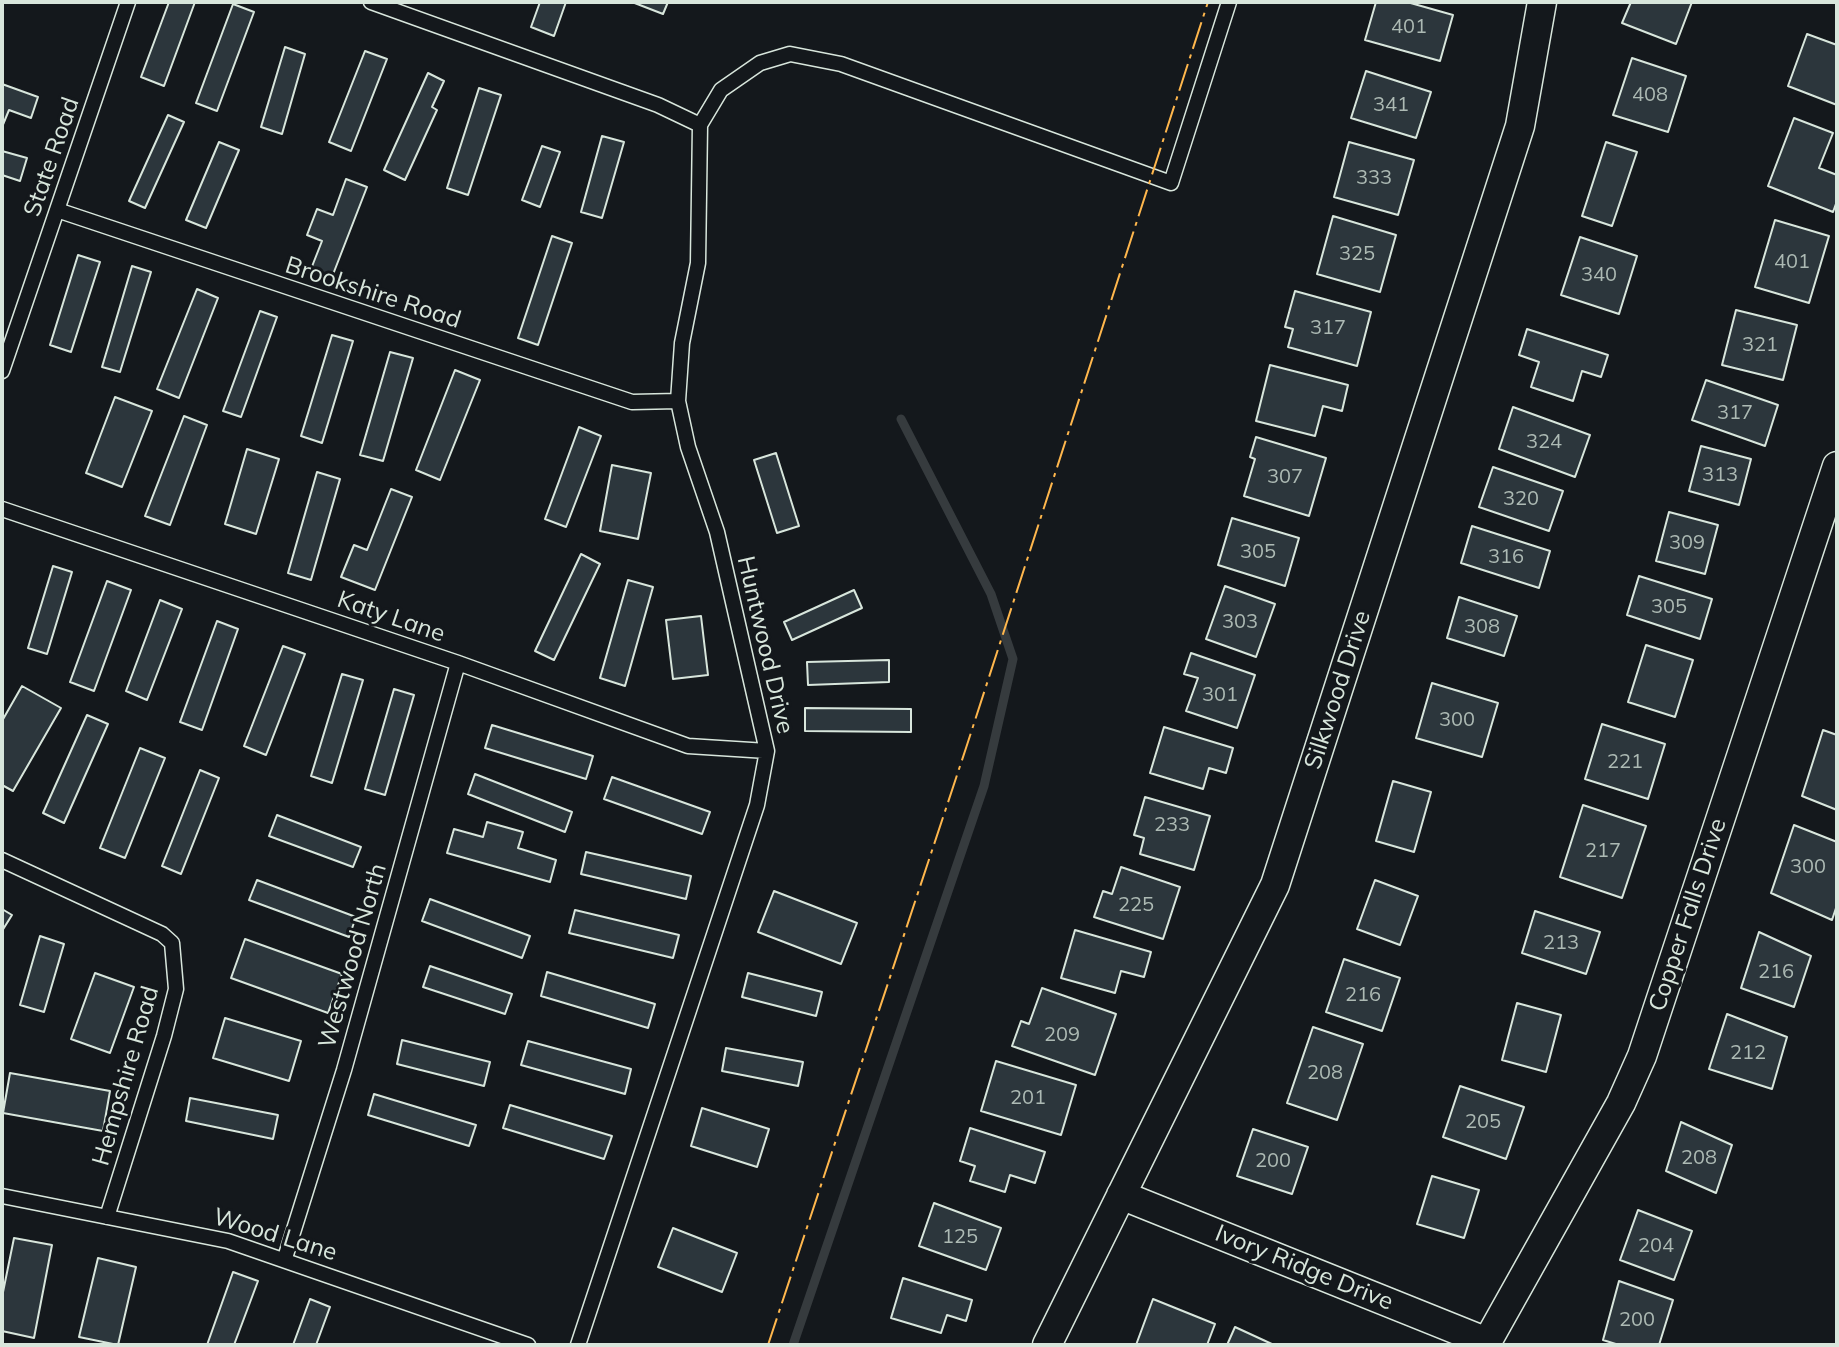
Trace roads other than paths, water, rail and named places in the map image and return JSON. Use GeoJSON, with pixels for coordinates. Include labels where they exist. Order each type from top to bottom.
{"type":"FeatureCollection","features":[{"type":"Feature","properties":{"kind":"street","name":"Silkwood Drive"},"geometry":{"type":"LineString","coordinates":[[1047,1345],[1275,885],[1520,126],[1542,2]]}},
{"type":"Feature","properties":{"kind":"street","name":"Copper Falls Drive"},"geometry":{"type":"LineString","coordinates":[[1487,1342],[1621,1103],[1642,1056],[1837,466]]}},
{"type":"Feature","properties":{"kind":"street","name":"Ivory Ridge Drive"},"geometry":{"type":"LineString","coordinates":[[1121,1195],[1487,1342]]}},
{"type":"Feature","properties":{"kind":"lane","name":"State Road"},"geometry":{"type":"LineString","coordinates":[[2,371],[128,2]]}},
{"type":"Feature","properties":{"kind":"lane"},"geometry":{"type":"LineString","coordinates":[[371,2],[658,105],[700,125],[721,90],[760,63],[790,54],[841,64],[1171,183],[1229,2]]}},
{"type":"Feature","properties":{"kind":"lane","name":"Huntwood Drive"},"geometry":{"type":"LineString","coordinates":[[578,1345],[757,805],[767,751],[717,532],[688,447],[678,401],[682,343],[698,263],[700,125]]}},
{"type":"Feature","properties":{"kind":"lane","name":"Brookshire Road"},"geometry":{"type":"LineString","coordinates":[[57,210],[632,402],[678,401]]}},
{"type":"Feature","properties":{"kind":"lane","name":"Katy Lane"},"geometry":{"type":"LineString","coordinates":[[2,509],[458,663],[688,746],[767,751]]}},
{"type":"Feature","properties":{"kind":"lane","name":"Westwood North"},"geometry":{"type":"LineString","coordinates":[[285,1258],[344,1070],[458,663]]}},
{"type":"Feature","properties":{"kind":"lane","name":"Hempshire Road"},"geometry":{"type":"LineString","coordinates":[[2,860],[162,934],[172,943],[176,989],[107,1217]]}},
{"type":"Feature","properties":{"kind":"lane","name":"Wood Lane"},"geometry":{"type":"LineString","coordinates":[[2,1196],[228,1241],[285,1258],[528,1345]]}},
{"type":"Feature","properties":{"kind":"waterway"},"geometry":{"type":"LineString","coordinates":[[793,1345],[984,786],[1013,659],[991,594],[901,419]]}}]}
